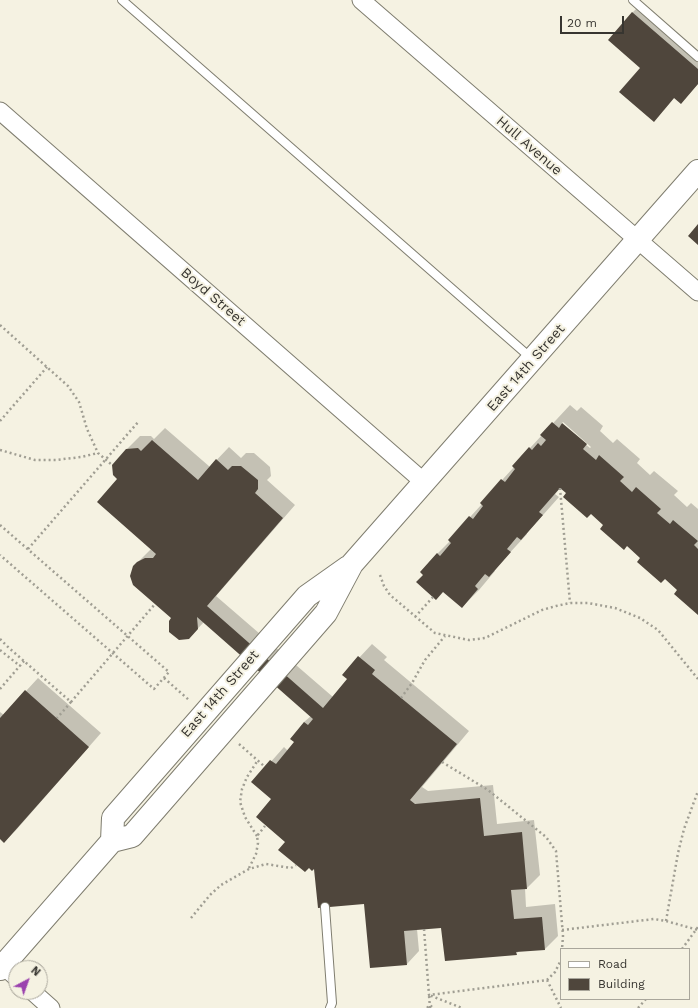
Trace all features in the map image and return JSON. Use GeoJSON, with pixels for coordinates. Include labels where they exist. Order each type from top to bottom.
{"type":"FeatureCollection","features":[{"type":"Feature","properties":{"kind":"main road","name":"East 14th Street"},"geometry":{"type":"LineString","coordinates":[[5,968],[112,841],[132,836],[326,613],[352,564],[698,170]]}},
{"type":"Feature","properties":{"kind":"street","name":"Hull Avenue"},"geometry":{"type":"LineString","coordinates":[[361,0],[698,292]]}},
{"type":"Feature","properties":{"kind":"street","name":"Boyd Street"},"geometry":{"type":"LineString","coordinates":[[0,111],[425,482]]}},
{"type":"Feature","properties":{"kind":"street"},"geometry":{"type":"LineString","coordinates":[[42,1000],[51,1008]]}},
{"type":"Feature","properties":{"kind":"lane"},"geometry":{"type":"LineString","coordinates":[[122,0],[533,359]]}},
{"type":"Feature","properties":{"kind":"lane"},"geometry":{"type":"LineString","coordinates":[[633,0],[698,57]]}},
{"type":"Feature","properties":{"kind":"lane"},"geometry":{"type":"LineString","coordinates":[[325,908],[332,1003],[330,1008]]}},
{"type":"Feature","properties":{"kind":"path"},"geometry":{"type":"LineString","coordinates":[[0,325],[68,386],[79,402],[87,429],[98,453],[112,465]]}},
{"type":"Feature","properties":{"kind":"path"},"geometry":{"type":"LineString","coordinates":[[0,421],[47,367]]}},
{"type":"Feature","properties":{"kind":"path"},"geometry":{"type":"LineString","coordinates":[[28,549],[139,421]]}},
{"type":"Feature","properties":{"kind":"path"},"geometry":{"type":"LineString","coordinates":[[0,450],[36,460],[56,460],[98,453]]}},
{"type":"Feature","properties":{"kind":"path"},"geometry":{"type":"LineString","coordinates":[[560,488],[570,603]]}},
{"type":"Feature","properties":{"kind":"path"},"geometry":{"type":"LineString","coordinates":[[0,525],[169,672],[154,689],[0,555]]}},
{"type":"Feature","properties":{"kind":"path"},"geometry":{"type":"LineString","coordinates":[[0,532],[4,528]]}},
{"type":"Feature","properties":{"kind":"path"},"geometry":{"type":"LineString","coordinates":[[380,575],[384,586],[390,595],[435,633],[469,640],[484,638],[542,610],[570,603],[588,603],[615,608],[640,618],[658,630],[698,679]]}},
{"type":"Feature","properties":{"kind":"path"},"geometry":{"type":"LineString","coordinates":[[415,616],[433,597]]}},
{"type":"Feature","properties":{"kind":"path"},"geometry":{"type":"LineString","coordinates":[[57,718],[156,604]]}},
{"type":"Feature","properties":{"kind":"path"},"geometry":{"type":"LineString","coordinates":[[401,698],[412,683],[425,660],[445,636]]}},
{"type":"Feature","properties":{"kind":"path"},"geometry":{"type":"LineString","coordinates":[[0,639],[71,702]]}},
{"type":"Feature","properties":{"kind":"path"},"geometry":{"type":"LineString","coordinates":[[0,650],[20,666]]}},
{"type":"Feature","properties":{"kind":"path"},"geometry":{"type":"LineString","coordinates":[[0,689],[24,661]]}},
{"type":"Feature","properties":{"kind":"path"},"geometry":{"type":"LineString","coordinates":[[249,869],[256,854],[258,843],[257,836],[245,817],[240,802],[242,789],[247,777],[258,760]]}},
{"type":"Feature","properties":{"kind":"path"},"geometry":{"type":"LineString","coordinates":[[442,762],[488,790],[546,837],[556,851],[562,948]]}},
{"type":"Feature","properties":{"kind":"path"},"geometry":{"type":"LineString","coordinates":[[666,921],[678,853],[684,829],[698,791]]}},
{"type":"Feature","properties":{"kind":"path"},"geometry":{"type":"LineString","coordinates":[[257,836],[265,826]]}},
{"type":"Feature","properties":{"kind":"path"},"geometry":{"type":"LineString","coordinates":[[191,918],[210,895],[221,885],[249,869],[266,864],[291,868],[296,865]]}},
{"type":"Feature","properties":{"kind":"path"},"geometry":{"type":"LineString","coordinates":[[562,930],[654,919],[698,929],[683,948]]}},
{"type":"Feature","properties":{"kind":"path"},"geometry":{"type":"LineString","coordinates":[[424,929],[430,1007]]}},
{"type":"Feature","properties":{"kind":"path"},"geometry":{"type":"LineString","coordinates":[[429,995],[547,980],[555,972],[560,962]]}},
{"type":"Feature","properties":{"kind":"path"},"geometry":{"type":"LineString","coordinates":[[547,980],[561,1008]]}},
{"type":"Feature","properties":{"kind":"path"},"geometry":{"type":"LineString","coordinates":[[429,995],[462,1008]]}},
{"type":"Feature","properties":{"kind":"path"},"geometry":{"type":"LineString","coordinates":[[638,1008],[645,1000]]}},
{"type":"Feature","properties":{"kind":"building"},"geometry":{"type":"Polygon","coordinates":[[[632,12],[698,69],[698,84],[681,104],[674,98],[654,122],[619,92],[640,68],[608,40],[632,12]]]}},
{"type":"Feature","properties":{"kind":"building"},"geometry":{"type":"Polygon","coordinates":[[[698,224],[698,245],[688,236],[698,224]]]}},
{"type":"Feature","properties":{"kind":"building"},"geometry":{"type":"Polygon","coordinates":[[[552,422],[559,428],[562,423],[587,444],[583,449],[596,460],[599,455],[624,477],[620,481],[632,492],[636,487],[661,509],[657,513],[670,524],[673,520],[698,541],[694,545],[698,549],[698,615],[674,594],[677,590],[665,579],[661,583],[637,562],[640,558],[627,546],[624,550],[600,529],[603,525],[591,514],[587,518],[563,497],[566,493],[560,488],[539,512],[543,515],[521,540],[517,537],[507,549],[511,552],[489,577],[485,574],[475,586],[478,589],[462,608],[443,592],[436,600],[416,582],[423,575],[420,572],[437,553],[440,556],[451,543],[448,540],[469,516],[473,519],[483,506],[480,503],[501,479],[505,482],[515,469],[512,466],[529,447],[532,450],[538,443],[541,446],[546,440],[540,435],[552,422]]]}},
{"type":"Feature","properties":{"kind":"building"},"geometry":{"type":"Polygon","coordinates":[[[152,440],[198,480],[216,459],[228,470],[232,466],[241,466],[258,480],[258,489],[255,493],[283,518],[207,606],[323,708],[347,679],[342,675],[358,656],[375,670],[372,674],[457,744],[410,800],[415,804],[480,798],[484,836],[522,832],[527,889],[511,890],[514,919],[542,917],[545,950],[516,952],[517,955],[445,961],[441,928],[404,931],[407,965],[370,968],[364,904],[318,908],[314,869],[312,871],[309,868],[305,872],[278,850],[285,842],[256,817],[271,799],[251,782],[270,760],[276,764],[294,742],[290,739],[304,722],[308,725],[313,719],[197,617],[198,629],[189,639],[179,640],[169,632],[169,621],[171,618],[133,585],[130,576],[133,566],[137,562],[145,558],[153,558],[156,554],[97,502],[117,479],[113,475],[112,465],[126,449],[138,448],[141,451],[152,440]]]}},
{"type":"Feature","properties":{"kind":"building"},"geometry":{"type":"Polygon","coordinates":[[[25,690],[89,747],[4,843],[0,839],[0,718],[25,690]]]}}]}
